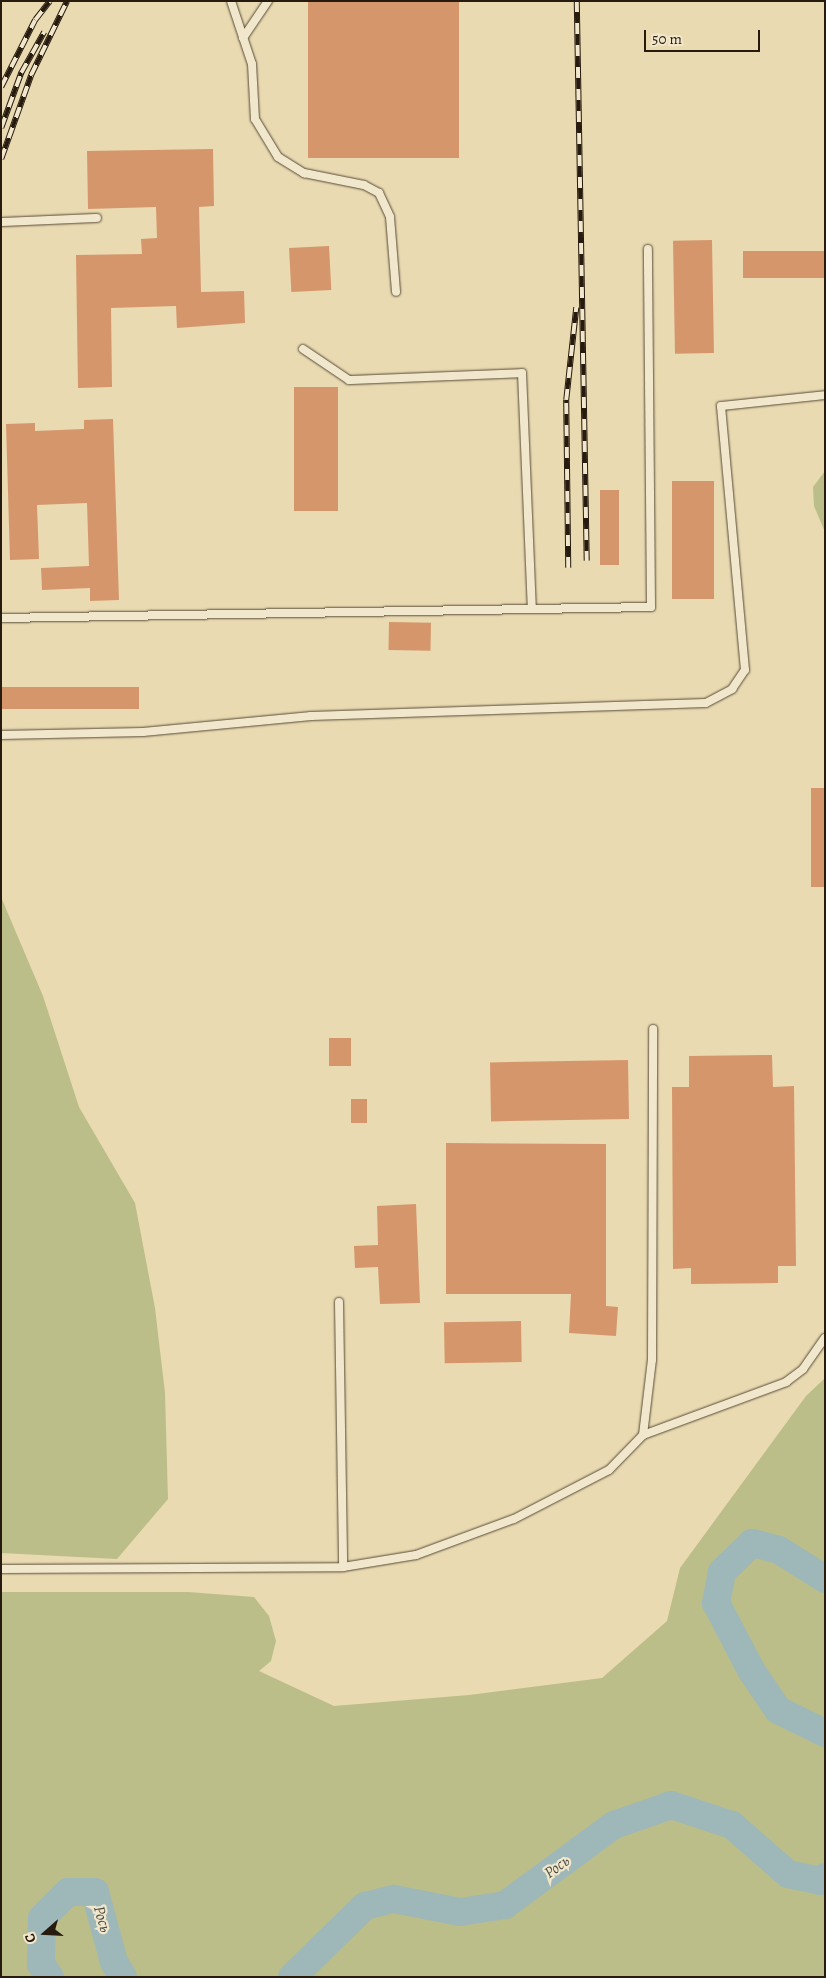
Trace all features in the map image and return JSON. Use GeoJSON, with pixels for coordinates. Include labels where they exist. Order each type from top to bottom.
{"type":"FeatureCollection","features":[{"type":"Feature","properties":{"kind":"lane"},"geometry":{"type":"LineString","coordinates":[[231,1],[252,64],[256,119],[278,157],[304,173],[364,185],[379,193],[390,217],[396,292]]}},
{"type":"Feature","properties":{"kind":"lane"},"geometry":{"type":"LineString","coordinates":[[243,38],[268,1]]}},
{"type":"Feature","properties":{"kind":"lane"},"geometry":{"type":"LineString","coordinates":[[1,222],[96,218]]}},
{"type":"Feature","properties":{"kind":"lane"},"geometry":{"type":"LineString","coordinates":[[1,618],[651,607],[648,250]]}},
{"type":"Feature","properties":{"kind":"lane"},"geometry":{"type":"LineString","coordinates":[[303,348],[349,380],[522,373],[532,609]]}},
{"type":"Feature","properties":{"kind":"lane"},"geometry":{"type":"LineString","coordinates":[[1,735],[143,732],[311,716],[706,704],[732,689],[745,670],[721,406],[825,395]]}},
{"type":"Feature","properties":{"kind":"lane"},"geometry":{"type":"LineString","coordinates":[[643,1436],[652,1360],[653,1029]]}},
{"type":"Feature","properties":{"kind":"lane"},"geometry":{"type":"LineString","coordinates":[[339,1302],[343,1567]]}},
{"type":"Feature","properties":{"kind":"lane"},"geometry":{"type":"LineString","coordinates":[[1,1569],[343,1567],[416,1555],[514,1519],[609,1470],[643,1436],[786,1382],[803,1369],[825,1338]]}},
{"type":"Feature","properties":{"kind":"green space"},"geometry":{"type":"Polygon","coordinates":[[[825,471],[825,532],[814,506],[813,487],[825,471]]]}},
{"type":"Feature","properties":{"kind":"green space"},"geometry":{"type":"Polygon","coordinates":[[[1,897],[43,996],[79,1107],[135,1203],[155,1308],[165,1393],[168,1499],[117,1559],[1,1553],[1,897]]]}},
{"type":"Feature","properties":{"kind":"green space"},"geometry":{"type":"Polygon","coordinates":[[[825,1378],[825,1977],[1,1977],[1,1592],[188,1592],[254,1597],[269,1616],[276,1641],[271,1661],[259,1671],[334,1706],[469,1695],[602,1678],[667,1621],[680,1568],[806,1396],[825,1378]]]}},
{"type":"Feature","properties":{"kind":"building"},"geometry":{"type":"Polygon","coordinates":[[[308,1],[459,1],[459,158],[308,158],[308,1]]]}},
{"type":"Feature","properties":{"kind":"building"},"geometry":{"type":"Polygon","coordinates":[[[213,149],[214,206],[199,207],[201,292],[244,291],[245,323],[177,328],[176,306],[111,308],[112,387],[78,388],[76,255],[142,254],[141,239],[157,238],[156,207],[88,209],[87,151],[213,149]]]}},
{"type":"Feature","properties":{"kind":"building"},"geometry":{"type":"Polygon","coordinates":[[[712,240],[714,353],[675,354],[673,241],[712,240]]]}},
{"type":"Feature","properties":{"kind":"building"},"geometry":{"type":"Polygon","coordinates":[[[329,246],[331,290],[291,292],[289,248],[329,246]]]}},
{"type":"Feature","properties":{"kind":"building"},"geometry":{"type":"Polygon","coordinates":[[[743,251],[825,251],[825,278],[743,278],[743,251]]]}},
{"type":"Feature","properties":{"kind":"building"},"geometry":{"type":"Polygon","coordinates":[[[294,387],[338,387],[338,511],[294,511],[294,387]]]}},
{"type":"Feature","properties":{"kind":"building"},"geometry":{"type":"Polygon","coordinates":[[[113,419],[119,600],[90,601],[90,588],[42,590],[41,568],[89,566],[87,503],[37,505],[39,559],[10,560],[6,424],[35,423],[35,431],[84,429],[84,420],[113,419]]]}},
{"type":"Feature","properties":{"kind":"building"},"geometry":{"type":"Polygon","coordinates":[[[672,481],[714,481],[714,599],[672,599],[672,481]]]}},
{"type":"Feature","properties":{"kind":"building"},"geometry":{"type":"Polygon","coordinates":[[[600,490],[619,490],[619,565],[600,565],[600,490]]]}},
{"type":"Feature","properties":{"kind":"building"},"geometry":{"type":"Polygon","coordinates":[[[389,622],[431,623],[431,651],[389,650],[389,622]]]}},
{"type":"Feature","properties":{"kind":"building"},"geometry":{"type":"Polygon","coordinates":[[[1,687],[139,687],[139,709],[1,709],[1,687]]]}},
{"type":"Feature","properties":{"kind":"building"},"geometry":{"type":"Polygon","coordinates":[[[811,788],[825,788],[825,887],[811,887],[811,788]]]}},
{"type":"Feature","properties":{"kind":"building"},"geometry":{"type":"Polygon","coordinates":[[[329,1038],[351,1038],[351,1066],[329,1066],[329,1038]]]}},
{"type":"Feature","properties":{"kind":"building"},"geometry":{"type":"Polygon","coordinates":[[[772,1055],[773,1087],[794,1086],[796,1266],[778,1266],[778,1283],[691,1284],[691,1268],[673,1269],[672,1087],[689,1087],[689,1056],[772,1055]]]}},
{"type":"Feature","properties":{"kind":"building"},"geometry":{"type":"Polygon","coordinates":[[[628,1060],[629,1119],[491,1121],[490,1062],[628,1060]]]}},
{"type":"Feature","properties":{"kind":"building"},"geometry":{"type":"Polygon","coordinates":[[[351,1099],[367,1099],[367,1123],[351,1123],[351,1099]]]}},
{"type":"Feature","properties":{"kind":"building"},"geometry":{"type":"Polygon","coordinates":[[[446,1143],[606,1144],[606,1306],[618,1307],[616,1336],[569,1333],[571,1294],[446,1294],[446,1143]]]}},
{"type":"Feature","properties":{"kind":"building"},"geometry":{"type":"Polygon","coordinates":[[[416,1204],[420,1303],[380,1304],[378,1267],[355,1268],[354,1246],[378,1245],[377,1206],[416,1204]]]}},
{"type":"Feature","properties":{"kind":"building"},"geometry":{"type":"Polygon","coordinates":[[[521,1321],[522,1362],[445,1363],[444,1322],[521,1321]]]}},
{"type":"Feature","properties":{"kind":"waterway","name":"Рось"},"geometry":{"type":"LineString","coordinates":[[825,1579],[779,1550],[752,1543],[722,1572],[716,1603],[751,1670],[778,1710],[825,1733]]}},
{"type":"Feature","properties":{"kind":"waterway","name":"Рось"},"geometry":{"type":"LineString","coordinates":[[292,1977],[365,1906],[394,1899],[460,1912],[505,1905],[614,1825],[671,1805],[732,1825],[788,1874],[820,1881],[825,1877]]}},
{"type":"Feature","properties":{"kind":"waterway","name":"Рось"},"geometry":{"type":"LineString","coordinates":[[50,1977],[41,1964],[42,1918],[68,1892],[95,1892],[114,1962],[123,1977]]}},
{"type":"Feature","properties":{"kind":"railway"},"geometry":{"type":"LineString","coordinates":[[1,87],[35,20],[50,1]]}},
{"type":"Feature","properties":{"kind":"railway"},"geometry":{"type":"LineString","coordinates":[[1,159],[31,75],[67,1]]}},
{"type":"Feature","properties":{"kind":"railway"},"geometry":{"type":"LineString","coordinates":[[577,1],[587,561]]}},
{"type":"Feature","properties":{"kind":"railway"},"geometry":{"type":"LineString","coordinates":[[1,128],[21,73],[44,32]]}},
{"type":"Feature","properties":{"kind":"railway"},"geometry":{"type":"LineString","coordinates":[[568,568],[566,400],[576,308]]}}]}
